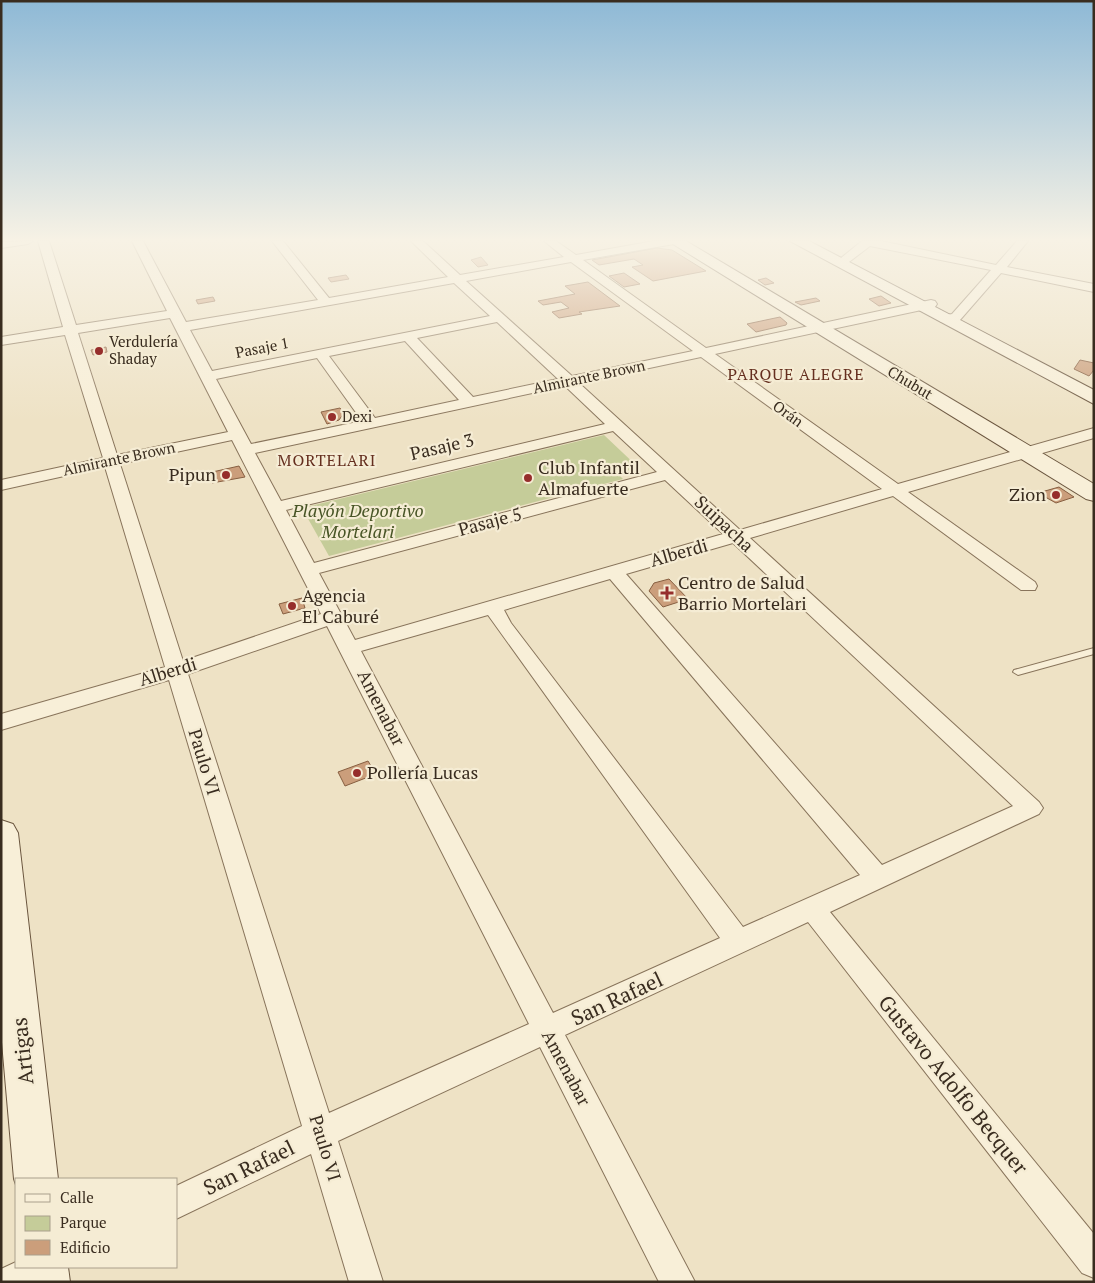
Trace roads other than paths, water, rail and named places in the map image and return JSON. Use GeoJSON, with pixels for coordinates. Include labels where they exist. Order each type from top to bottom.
{"type":"FeatureCollection","features":[{"type":"Feature","properties":{"kind":"main road","name":"Chubut"},"geometry":{"type":"LineString","coordinates":[[774,301],[1094,494]]}},
{"type":"Feature","properties":{"kind":"main road"},"geometry":{"type":"LineString","coordinates":[[918,301],[926,305]]}},
{"type":"Feature","properties":{"kind":"main road"},"geometry":{"type":"LineString","coordinates":[[919,301],[1094,398]]}},
{"type":"Feature","properties":{"kind":"main road"},"geometry":{"type":"LineString","coordinates":[[950,318],[1094,389]]}},
{"type":"Feature","properties":{"kind":"main road","name":"Artigas"},"geometry":{"type":"LineString","coordinates":[[1,834],[36,1178]]}},
{"type":"Feature","properties":{"kind":"main road"},"geometry":{"type":"LineString","coordinates":[[44,1268],[46,1282]]}},
{"type":"Feature","properties":{"kind":"street","name":"Paulo VI"},"geometry":{"type":"LineString","coordinates":[[61,301],[366,1282]]}},
{"type":"Feature","properties":{"kind":"street","name":"Amenabar"},"geometry":{"type":"LineString","coordinates":[[168,301],[310,570],[333,618],[678,1282]]}},
{"type":"Feature","properties":{"kind":"street"},"geometry":{"type":"LineString","coordinates":[[1,341],[70,330],[178,320],[332,301]]}},
{"type":"Feature","properties":{"kind":"street","name":"Suipacha"},"geometry":{"type":"LineString","coordinates":[[481,301],[1031,808]]}},
{"type":"Feature","properties":{"kind":"street","name":"Orán"},"geometry":{"type":"LineString","coordinates":[[633,301],[1028,586]]}},
{"type":"Feature","properties":{"kind":"street"},"geometry":{"type":"LineString","coordinates":[[950,318],[967,301]]}},
{"type":"Feature","properties":{"kind":"street","name":"Almirante Brown"},"geometry":{"type":"LineString","coordinates":[[1,485],[110,461],[371,423],[926,305]]}},
{"type":"Feature","properties":{"kind":"street","name":"Pasaje 1"},"geometry":{"type":"LineString","coordinates":[[208,376],[500,318]]}},
{"type":"Feature","properties":{"kind":"street"},"geometry":{"type":"LineString","coordinates":[[408,336],[469,402]]}},
{"type":"Feature","properties":{"kind":"street"},"geometry":{"type":"LineString","coordinates":[[320,353],[371,423]]}},
{"type":"Feature","properties":{"kind":"street","name":"Pasaje 3"},"geometry":{"type":"LineString","coordinates":[[276,507],[617,426]]}},
{"type":"Feature","properties":{"kind":"street","name":"Alberdi"},"geometry":{"type":"LineString","coordinates":[[350,648],[1094,433]]}},
{"type":"Feature","properties":{"kind":"street","name":"Pasaje 5"},"geometry":{"type":"LineString","coordinates":[[310,570],[669,474]]}},
{"type":"Feature","properties":{"kind":"street"},"geometry":{"type":"LineString","coordinates":[[614,572],[878,878]]}},
{"type":"Feature","properties":{"kind":"street"},"geometry":{"type":"LineString","coordinates":[[493,607],[503,625],[738,943]]}},
{"type":"Feature","properties":{"kind":"street","name":"Alberdi"},"geometry":{"type":"LineString","coordinates":[[1,722],[175,671],[333,618]]}},
{"type":"Feature","properties":{"kind":"street","name":"San Rafael"},"geometry":{"type":"LineString","coordinates":[[178,1202],[321,1133],[1031,808]]}},
{"type":"Feature","properties":{"kind":"street","name":"Gustavo Adolfo Becquer"},"geometry":{"type":"LineString","coordinates":[[814,908],[827,929],[1094,1261]]}},
{"type":"Feature","properties":{"kind":"street"},"geometry":{"type":"LineString","coordinates":[[11,1282],[42,1268]]}},
{"type":"Feature","properties":{"kind":"lane"},"geometry":{"type":"LineString","coordinates":[[1018,672],[1094,651]]}},
{"type":"Feature","properties":{"kind":"place","name":"Verdulería Shaday"},"geometry":{"type":"Point","coordinates":[99,351]}},
{"type":"Feature","properties":{"kind":"place","name":"Dexi"},"geometry":{"type":"Point","coordinates":[332,417]}},
{"type":"Feature","properties":{"kind":"place","name":"Pipun"},"geometry":{"type":"Point","coordinates":[226,475]}},
{"type":"Feature","properties":{"kind":"place","name":"Club Infantil Almafuerte"},"geometry":{"type":"Point","coordinates":[528,478]}},
{"type":"Feature","properties":{"kind":"place","name":"Zion"},"geometry":{"type":"Point","coordinates":[1056,495]}},
{"type":"Feature","properties":{"kind":"place","name":"Centro de Salud Barrio Mortelari"},"geometry":{"type":"Point","coordinates":[667,593]}},
{"type":"Feature","properties":{"kind":"place","name":"Agencia El Caburé"},"geometry":{"type":"Point","coordinates":[292,606]}},
{"type":"Feature","properties":{"kind":"place","name":"Pollería Lucas"},"geometry":{"type":"Point","coordinates":[357,773]}},
{"type":"Feature","properties":{"kind":"district","name":"PARQUE ALEGRE"},"geometry":{"type":"Point","coordinates":[796,374]}},
{"type":"Feature","properties":{"kind":"district","name":"MORTELARI"},"geometry":{"type":"Point","coordinates":[327,460]}},
{"type":"Feature","properties":{"kind":"park label","name":"Playón Deportivo Mortelari"},"geometry":{"type":"Point","coordinates":[358,521]}}]}
